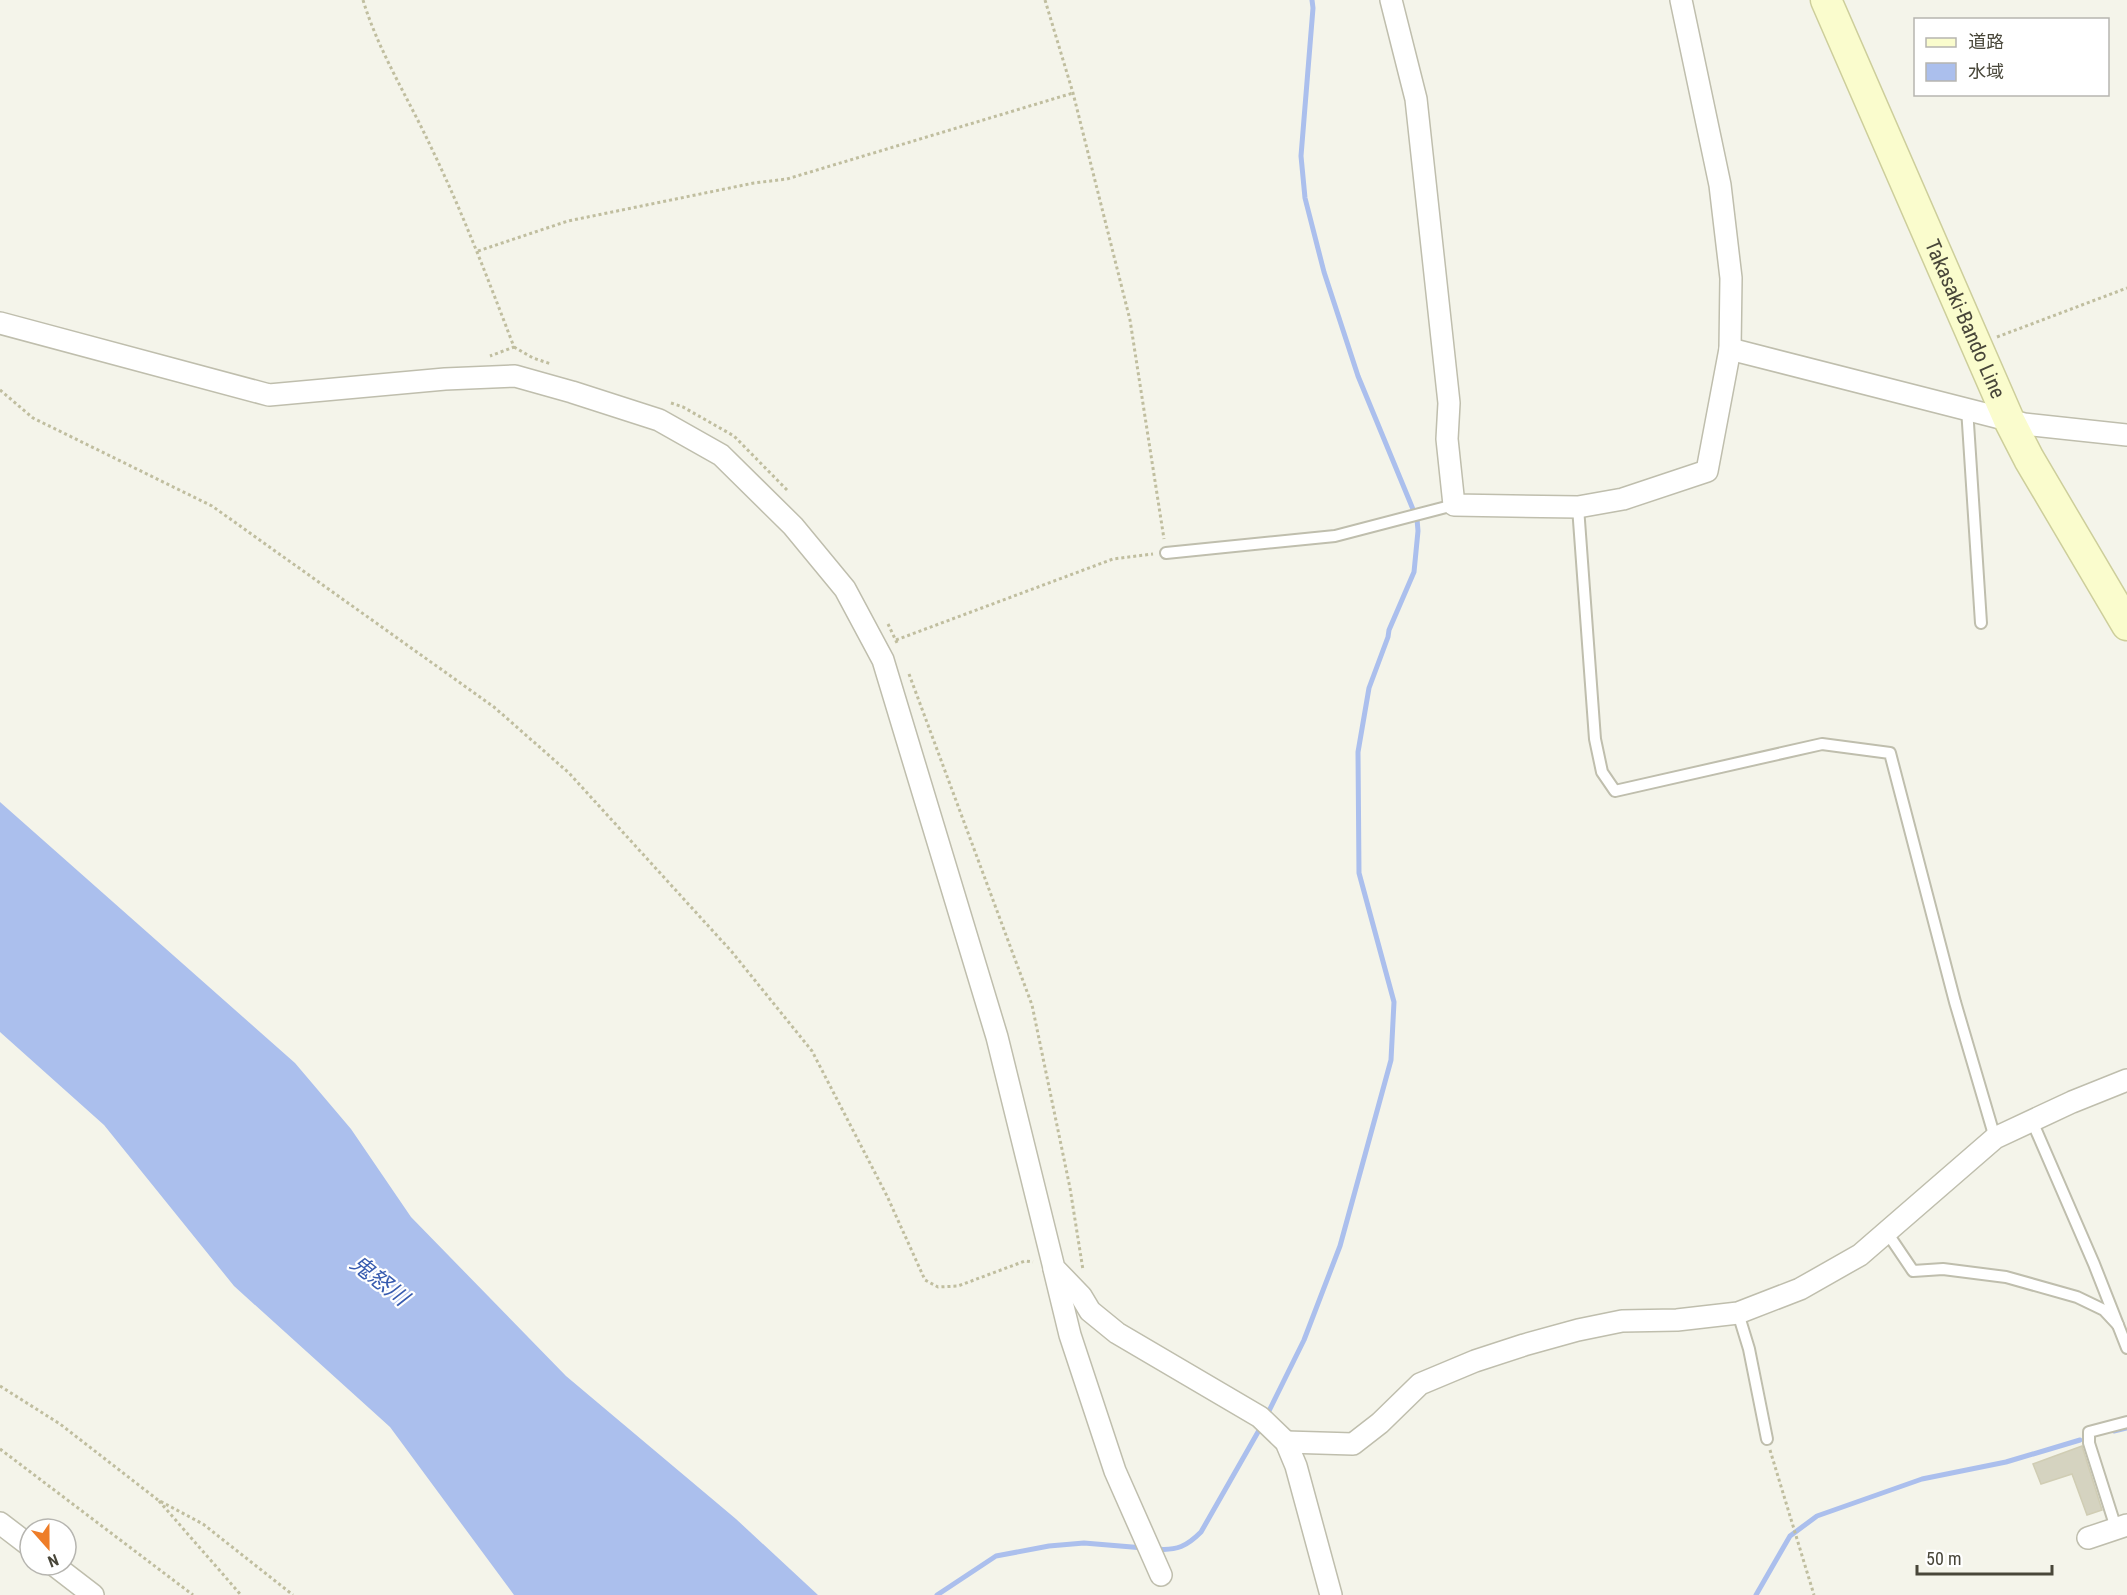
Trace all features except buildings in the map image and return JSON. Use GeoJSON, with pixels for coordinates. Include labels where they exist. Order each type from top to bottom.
{"type":"FeatureCollection","features":[{"type":"Feature","properties":{"kind":"main road","name":"Takasaki-Bando Line"},"geometry":{"type":"LineString","coordinates":[[1826,0],[2008,420],[2127,625]]}},
{"type":"Feature","properties":{"kind":"street"},"geometry":{"type":"LineString","coordinates":[[1391,0],[1416,99],[1449,403],[1447,439],[1454,505],[1578,507],[1623,499],[1707,471],[1730,349],[1731,278],[1720,185],[1681,0]]}},
{"type":"Feature","properties":{"kind":"street"},"geometry":{"type":"LineString","coordinates":[[0,323],[269,395],[446,379],[515,376],[659,420],[721,455],[793,526],[845,589],[883,660],[997,1037],[1046,1265],[1115,1471],[1161,1575]]}},
{"type":"Feature","properties":{"kind":"street"},"geometry":{"type":"LineString","coordinates":[[1730,349],[2024,424],[2127,435]]}},
{"type":"Feature","properties":{"kind":"street"},"geometry":{"type":"LineString","coordinates":[[1286,1442],[1353,1444],[1380,1423],[1420,1384],[1524,1344],[1622,1321],[1677,1320],[1738,1313],[1800,1288],[1860,1255],[1995,1138],[2127,1080]]}},
{"type":"Feature","properties":{"kind":"street"},"geometry":{"type":"LineString","coordinates":[[1046,1265],[1081,1296],[1089,1311],[1117,1333],[1260,1417],[1286,1442],[1296,1466],[1331,1595]]}},
{"type":"Feature","properties":{"kind":"street"},"geometry":{"type":"LineString","coordinates":[[0,1523],[18,1537]]}},
{"type":"Feature","properties":{"kind":"street"},"geometry":{"type":"LineString","coordinates":[[2088,1538],[2122,1527]]}},
{"type":"Feature","properties":{"kind":"street"},"geometry":{"type":"LineString","coordinates":[[70,1577],[93,1595]]}},
{"type":"Feature","properties":{"kind":"lane"},"geometry":{"type":"LineString","coordinates":[[1967,408],[1981,623]]}},
{"type":"Feature","properties":{"kind":"lane"},"geometry":{"type":"LineString","coordinates":[[1166,553],[1335,536],[1454,505]]}},
{"type":"Feature","properties":{"kind":"lane"},"geometry":{"type":"LineString","coordinates":[[1578,507],[1595,739],[1602,772],[1615,791],[1822,744],[1890,753],[1955,1002],[1995,1138]]}},
{"type":"Feature","properties":{"kind":"lane"},"geometry":{"type":"LineString","coordinates":[[2032,1121],[2094,1263],[2127,1348]]}},
{"type":"Feature","properties":{"kind":"lane"},"geometry":{"type":"LineString","coordinates":[[1886,1231],[1913,1271],[1943,1269],[2006,1277],[2077,1298],[2104,1310],[2118,1325]]}},
{"type":"Feature","properties":{"kind":"lane"},"geometry":{"type":"LineString","coordinates":[[1738,1313],[1749,1350],[1767,1438]]}},
{"type":"Feature","properties":{"kind":"lane"},"geometry":{"type":"LineString","coordinates":[[2122,1527],[2089,1443],[2089,1431],[2127,1422]]}},
{"type":"Feature","properties":{"kind":"path"},"geometry":{"type":"LineString","coordinates":[[363,0],[383,48],[431,146],[478,251],[514,347],[533,358],[552,364]]}},
{"type":"Feature","properties":{"kind":"path"},"geometry":{"type":"LineString","coordinates":[[897,639],[1113,559],[1166,553],[1130,320],[1073,93],[1044,0]]}},
{"type":"Feature","properties":{"kind":"path"},"geometry":{"type":"LineString","coordinates":[[478,251],[568,221],[743,185],[787,179],[1073,93]]}},
{"type":"Feature","properties":{"kind":"path"},"geometry":{"type":"LineString","coordinates":[[1975,344],[2127,288]]}},
{"type":"Feature","properties":{"kind":"path"},"geometry":{"type":"LineString","coordinates":[[481,360],[514,347]]}},
{"type":"Feature","properties":{"kind":"path"},"geometry":{"type":"LineString","coordinates":[[0,390],[33,418],[212,506],[494,707],[568,773],[732,952],[812,1051],[887,1196],[925,1280],[938,1287],[958,1286],[1025,1261],[1046,1265]]}},
{"type":"Feature","properties":{"kind":"path"},"geometry":{"type":"LineString","coordinates":[[663,400],[683,407],[734,436],[787,490]]}},
{"type":"Feature","properties":{"kind":"path"},"geometry":{"type":"LineString","coordinates":[[886,620],[901,651]]}},
{"type":"Feature","properties":{"kind":"path"},"geometry":{"type":"LineString","coordinates":[[909,672],[1032,1005],[1070,1188],[1083,1270],[1081,1296]]}},
{"type":"Feature","properties":{"kind":"path"},"geometry":{"type":"LineString","coordinates":[[0,1386],[60,1424],[158,1500],[203,1524],[293,1595]]}},
{"type":"Feature","properties":{"kind":"path"},"geometry":{"type":"LineString","coordinates":[[1767,1438],[1814,1595]]}},
{"type":"Feature","properties":{"kind":"path"},"geometry":{"type":"LineString","coordinates":[[0,1449],[193,1595]]}},
{"type":"Feature","properties":{"kind":"path"},"geometry":{"type":"LineString","coordinates":[[158,1500],[241,1595]]}},
{"type":"Feature","properties":{"kind":"water","name":"鬼怒川"},"geometry":{"type":"Polygon","coordinates":[[[0,802],[295,1063],[351,1129],[411,1217],[566,1376],[736,1519],[818,1595],[514,1595],[390,1427],[234,1286],[104,1125],[0,1032],[0,802]]]}},
{"type":"Feature","properties":{"kind":"waterway"},"geometry":{"type":"LineString","coordinates":[[1266,1417],[1304,1340],[1340,1246],[1391,1060],[1394,1002],[1359,873],[1358,752],[1369,688],[1389,630],[1414,572],[1418,531],[1417,519],[1358,376],[1324,272],[1305,198],[1301,156],[1312,0]]}},
{"type":"Feature","properties":{"kind":"waterway"},"geometry":{"type":"LineString","coordinates":[[1156,1549],[1181,1546],[1201,1532],[1262,1425]]}},
{"type":"Feature","properties":{"kind":"waterway"},"geometry":{"type":"LineString","coordinates":[[2114,1431],[2127,1428]]}},
{"type":"Feature","properties":{"kind":"waterway"},"geometry":{"type":"LineString","coordinates":[[1756,1595],[1790,1536],[1817,1516],[1922,1479],[2006,1462],[2080,1440]]}},
{"type":"Feature","properties":{"kind":"waterway"},"geometry":{"type":"LineString","coordinates":[[937,1595],[996,1556],[1049,1546],[1084,1543],[1144,1548]]}}]}
